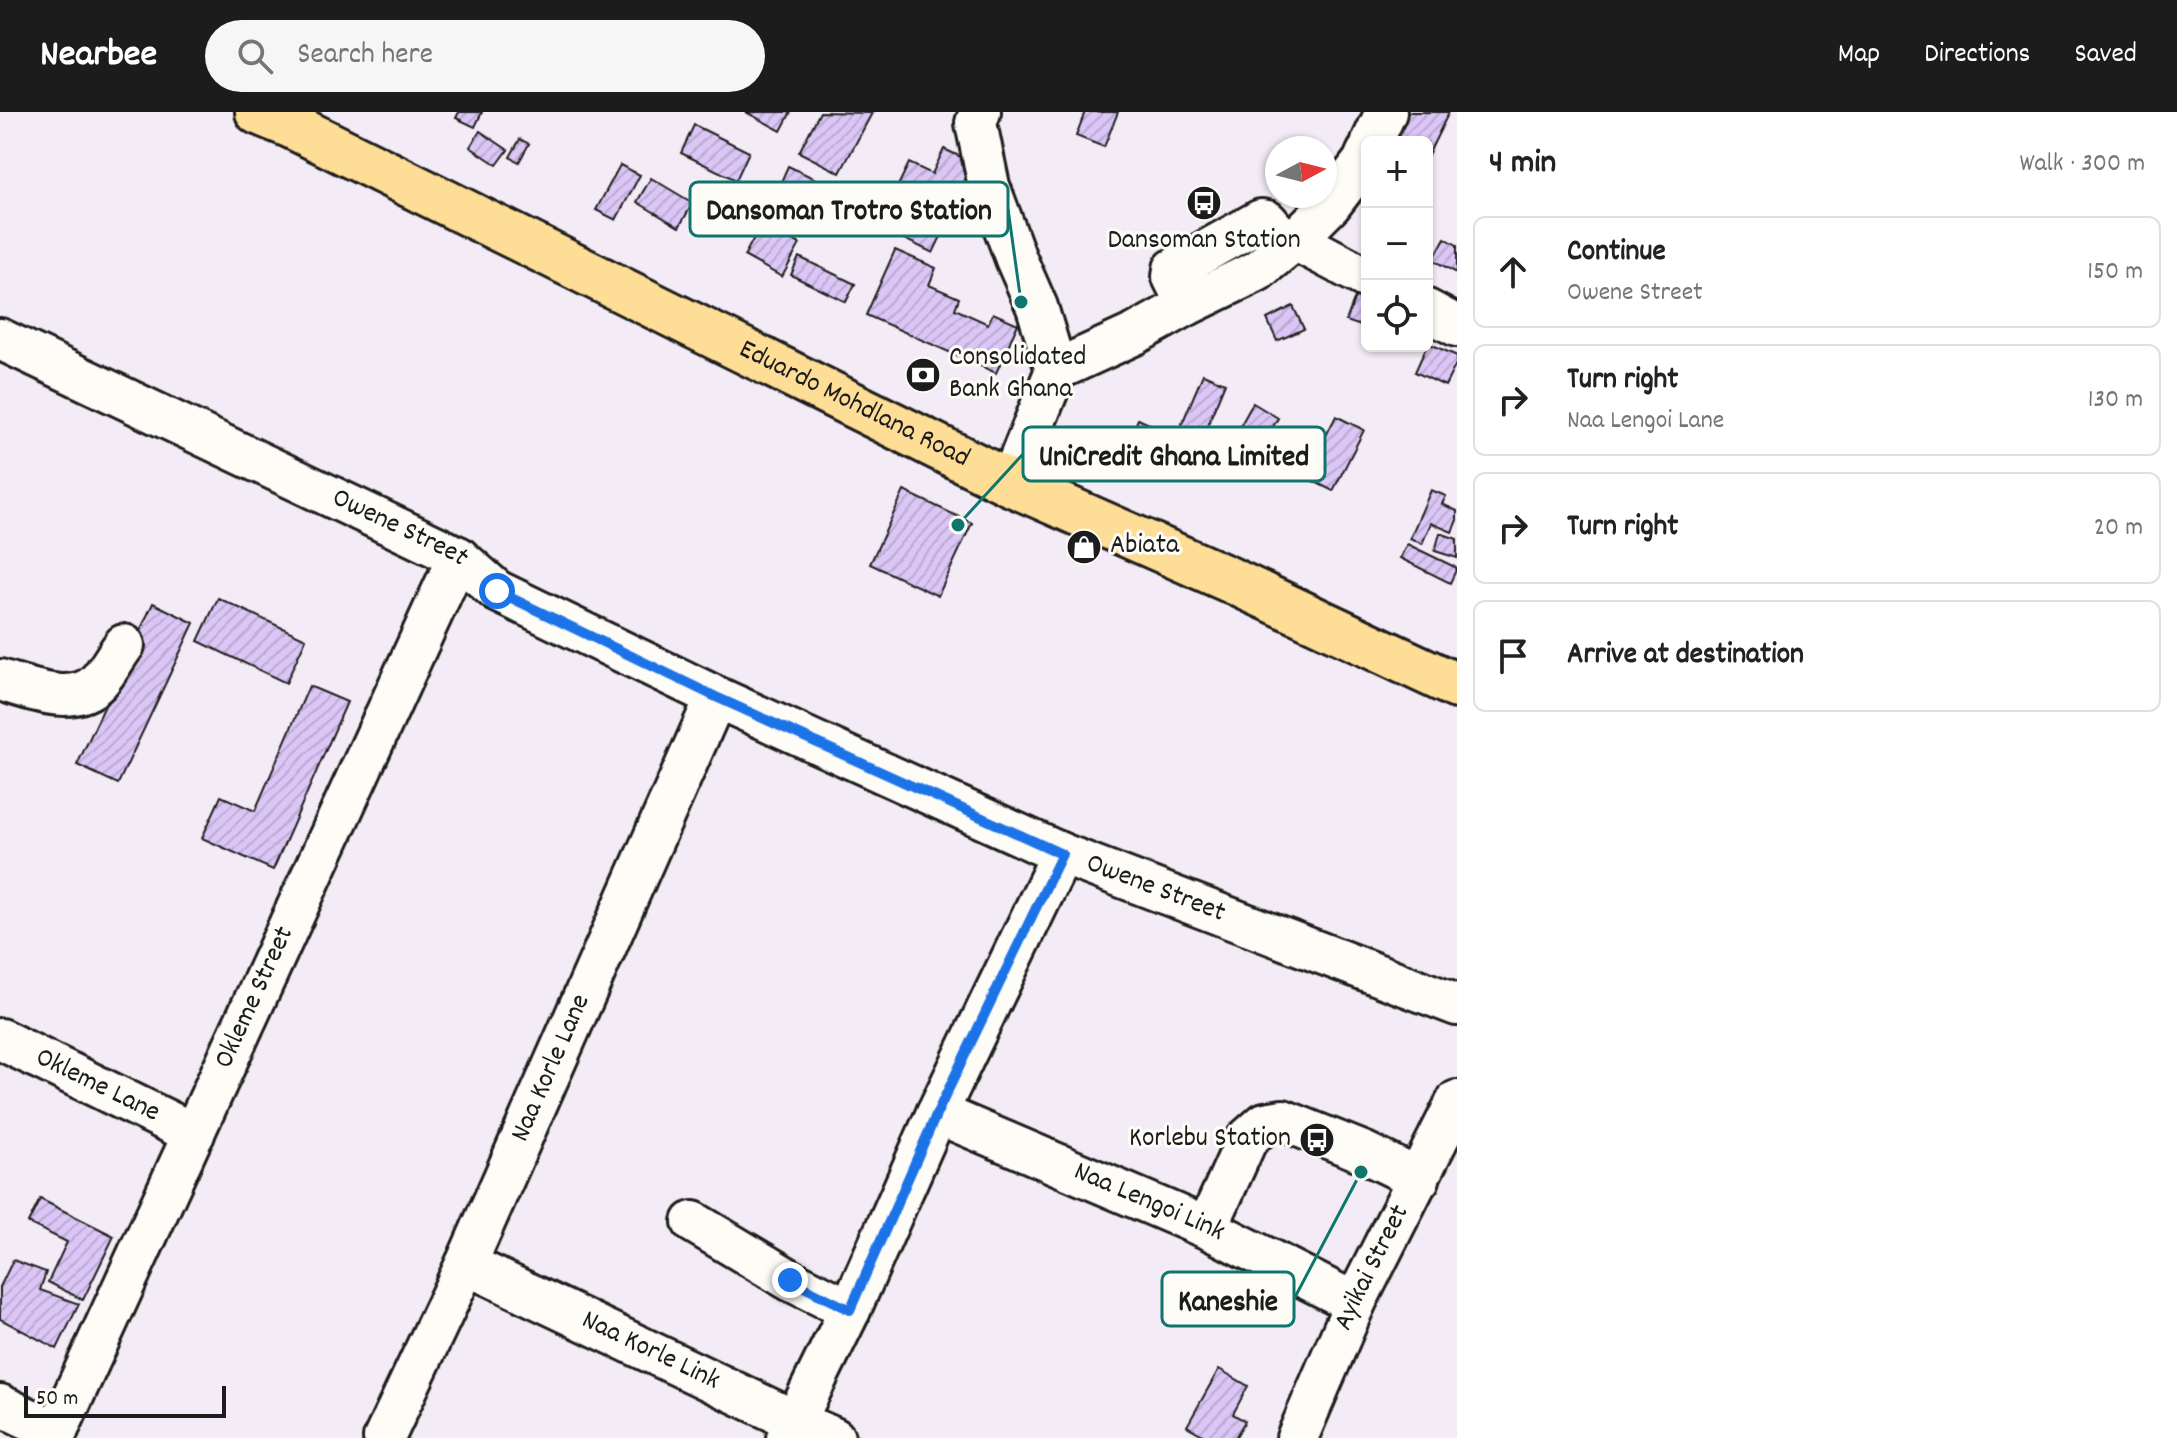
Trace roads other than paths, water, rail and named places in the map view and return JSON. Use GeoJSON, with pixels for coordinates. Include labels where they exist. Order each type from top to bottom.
{"type":"FeatureCollection","features":[{"type":"Feature","properties":{"kind":"main road","name":"Eduardo Mohdlana Road"},"geometry":{"type":"LineString","coordinates":[[281,116],[1010,483],[1228,579],[1457,686]]}},
{"type":"Feature","properties":{"kind":"street"},"geometry":{"type":"LineString","coordinates":[[1375,136],[1386,112]]}},
{"type":"Feature","properties":{"kind":"street"},"geometry":{"type":"LineString","coordinates":[[968,116],[989,186],[1037,307],[1056,370],[1010,483]]}},
{"type":"Feature","properties":{"kind":"street"},"geometry":{"type":"LineString","coordinates":[[1056,370],[1135,334],[1257,271],[1292,243],[1331,204],[1361,165]]}},
{"type":"Feature","properties":{"kind":"street"},"geometry":{"type":"LineString","coordinates":[[1292,243],[1361,275]]}},
{"type":"Feature","properties":{"kind":"street"},"geometry":{"type":"LineString","coordinates":[[1433,313],[1457,326]]}},
{"type":"Feature","properties":{"kind":"street","name":"Owene Street"},"geometry":{"type":"LineString","coordinates":[[0,339],[458,557],[497,591],[716,697],[1062,854],[1457,1005]]}},
{"type":"Feature","properties":{"kind":"street","name":"Okleme Street"},"geometry":{"type":"LineString","coordinates":[[55,1435],[458,557]]}},
{"type":"Feature","properties":{"kind":"street"},"geometry":{"type":"LineString","coordinates":[[0,680],[47,693],[64,695],[80,692],[96,684],[124,645]]}},
{"type":"Feature","properties":{"kind":"street","name":"Naa Korle Lane"},"geometry":{"type":"LineString","coordinates":[[384,1438],[466,1264],[716,697]]}},
{"type":"Feature","properties":{"kind":"street"},"geometry":{"type":"LineString","coordinates":[[791,1430],[850,1310],[937,1113],[1062,854]]}},
{"type":"Feature","properties":{"kind":"street","name":"Okleme Lane"},"geometry":{"type":"LineString","coordinates":[[0,1039],[194,1134]]}},
{"type":"Feature","properties":{"kind":"street","name":"Ayikai Street"},"geometry":{"type":"LineString","coordinates":[[1297,1438],[1355,1303],[1457,1101]]}},
{"type":"Feature","properties":{"kind":"street","name":"Naa Lengoi Link"},"geometry":{"type":"LineString","coordinates":[[937,1113],[1207,1228],[1355,1303]]}},
{"type":"Feature","properties":{"kind":"street"},"geometry":{"type":"LineString","coordinates":[[1207,1228],[1247,1139],[1265,1123],[1283,1120],[1363,1152],[1419,1179]]}},
{"type":"Feature","properties":{"kind":"street"},"geometry":{"type":"LineString","coordinates":[[693,1222],[790,1280],[850,1310]]}},
{"type":"Feature","properties":{"kind":"street","name":"Naa Korle Link"},"geometry":{"type":"LineString","coordinates":[[466,1264],[791,1430],[834,1438]]}},
{"type":"Feature","properties":{"kind":"street"},"geometry":{"type":"LineString","coordinates":[[0,1405],[55,1435]]}},
{"type":"Feature","properties":{"kind":"place","name":"Dansoman Station"},"geometry":{"type":"Point","coordinates":[1204,203]}},
{"type":"Feature","properties":{"kind":"place","name":"Dansoman Trotro Station"},"geometry":{"type":"Point","coordinates":[1021,302]}},
{"type":"Feature","properties":{"kind":"place","name":"Consolidated Bank Ghana"},"geometry":{"type":"Point","coordinates":[923,375]}},
{"type":"Feature","properties":{"kind":"place","name":"UniCredit Ghana Limited"},"geometry":{"type":"Point","coordinates":[958,525]}},
{"type":"Feature","properties":{"kind":"place","name":"Abiata"},"geometry":{"type":"Point","coordinates":[1084,547]}},
{"type":"Feature","properties":{"kind":"place","name":"Korlebu Station"},"geometry":{"type":"Point","coordinates":[1317,1140]}},
{"type":"Feature","properties":{"kind":"place","name":"Kaneshie"},"geometry":{"type":"Point","coordinates":[1361,1172]}}]}
